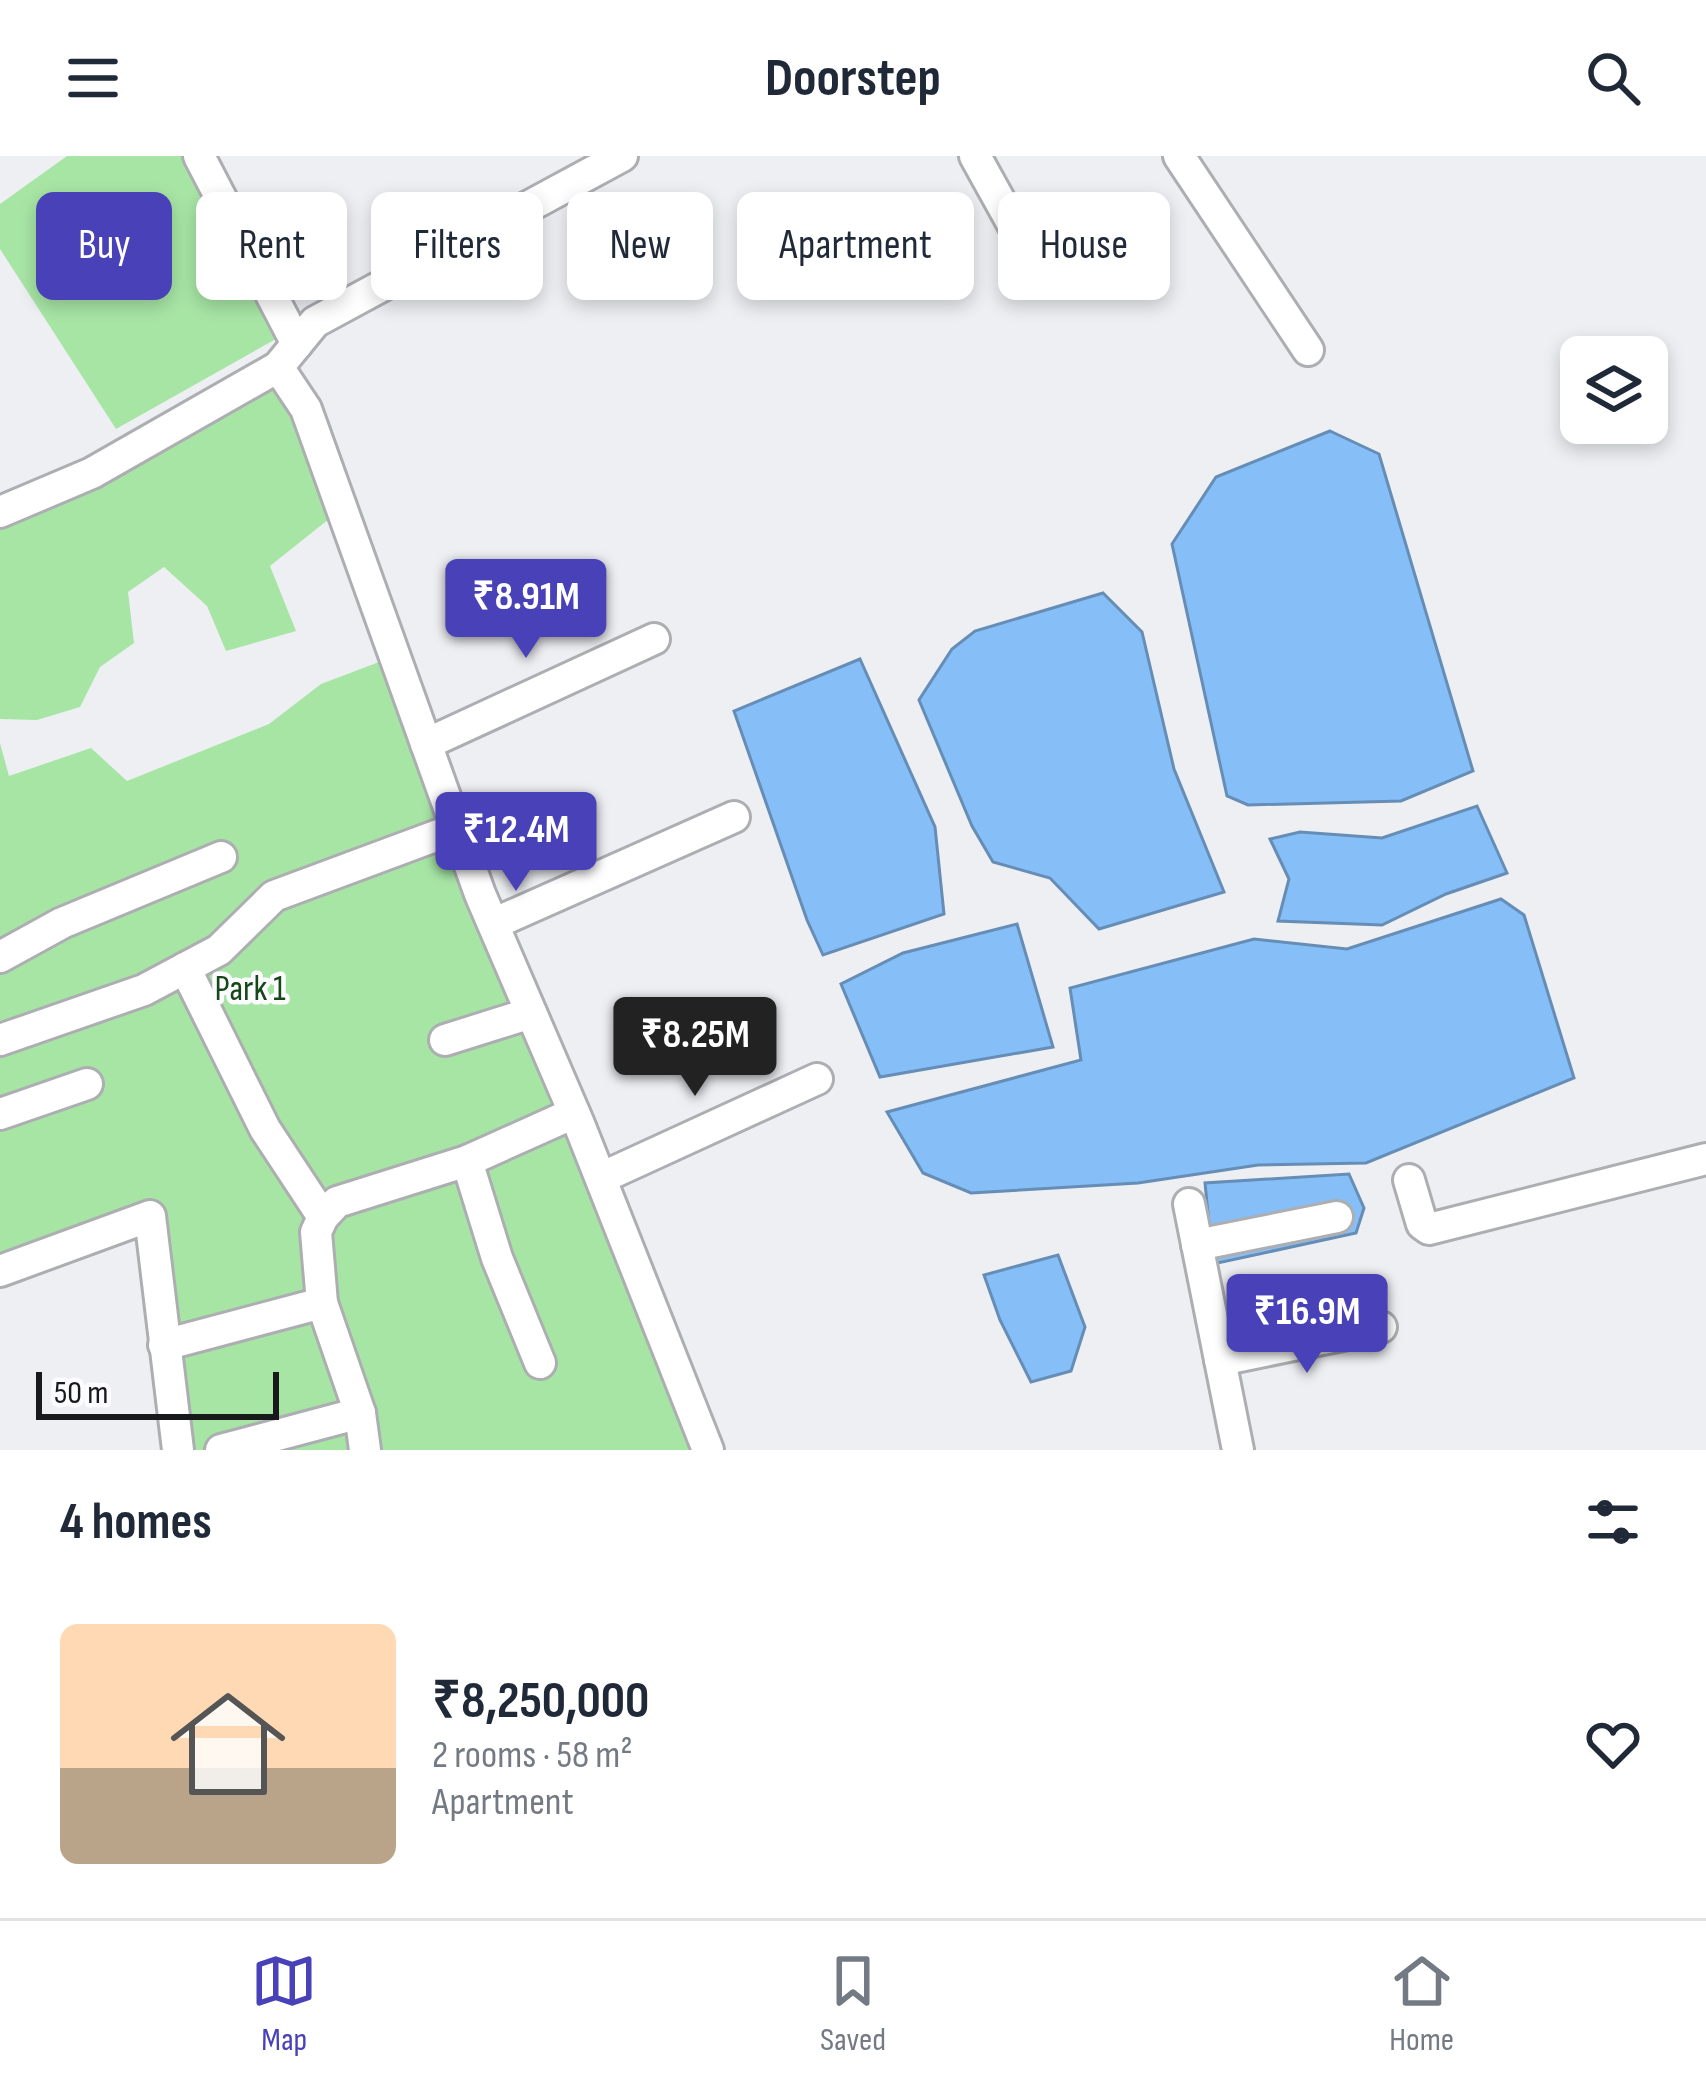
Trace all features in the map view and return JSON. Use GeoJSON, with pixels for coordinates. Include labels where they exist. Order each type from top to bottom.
{"type":"FeatureCollection","features":[{"type":"Feature","properties":{"kind":"street"},"geometry":{"type":"LineString","coordinates":[[0,512],[92,473],[287,355],[315,322],[622,156]]}},
{"type":"Feature","properties":{"kind":"street"},"geometry":{"type":"LineString","coordinates":[[975,156],[998,197]]}},
{"type":"Feature","properties":{"kind":"street"},"geometry":{"type":"LineString","coordinates":[[1179,156],[1308,350]]}},
{"type":"Feature","properties":{"kind":"street"},"geometry":{"type":"LineString","coordinates":[[210,160],[287,355],[493,923],[601,1178],[708,1450]]}},
{"type":"Feature","properties":{"kind":"street"},"geometry":{"type":"LineString","coordinates":[[426,744],[654,639]]}},
{"type":"Feature","properties":{"kind":"street"},"geometry":{"type":"LineString","coordinates":[[493,923],[734,817]]}},
{"type":"Feature","properties":{"kind":"street"},"geometry":{"type":"LineString","coordinates":[[0,1040],[96,1009],[185,968],[219,950],[274,896],[457,828]]}},
{"type":"Feature","properties":{"kind":"street"},"geometry":{"type":"LineString","coordinates":[[0,956],[62,923],[221,857]]}},
{"type":"Feature","properties":{"kind":"street"},"geometry":{"type":"LineString","coordinates":[[185,968],[265,1129],[323,1217]]}},
{"type":"Feature","properties":{"kind":"street"},"geometry":{"type":"LineString","coordinates":[[445,1040],[531,1013]]}},
{"type":"Feature","properties":{"kind":"street"},"geometry":{"type":"LineString","coordinates":[[601,1178],[817,1079]]}},
{"type":"Feature","properties":{"kind":"street"},"geometry":{"type":"LineString","coordinates":[[0,1114],[87,1084]]}},
{"type":"Feature","properties":{"kind":"street"},"geometry":{"type":"LineString","coordinates":[[365,1450],[360,1413],[322,1303],[316,1232],[323,1217],[338,1202],[467,1161],[574,1113]]}},
{"type":"Feature","properties":{"kind":"street"},"geometry":{"type":"LineString","coordinates":[[1409,1180],[1422,1224],[1429,1229],[1706,1159]]}},
{"type":"Feature","properties":{"kind":"street"},"geometry":{"type":"LineString","coordinates":[[467,1161],[497,1258],[540,1363]]}},
{"type":"Feature","properties":{"kind":"street"},"geometry":{"type":"LineString","coordinates":[[1189,1204],[1238,1450]]}},
{"type":"Feature","properties":{"kind":"street"},"geometry":{"type":"LineString","coordinates":[[0,1271],[150,1216],[178,1450]]}},
{"type":"Feature","properties":{"kind":"street"},"geometry":{"type":"LineString","coordinates":[[1197,1245],[1337,1216]]}},
{"type":"Feature","properties":{"kind":"street"},"geometry":{"type":"LineString","coordinates":[[164,1345],[322,1303]]}},
{"type":"Feature","properties":{"kind":"street"},"geometry":{"type":"LineString","coordinates":[[1220,1360],[1381,1327]]}},
{"type":"Feature","properties":{"kind":"street"},"geometry":{"type":"LineString","coordinates":[[221,1450],[360,1413]]}},
{"type":"Feature","properties":{"kind":"green space"},"geometry":{"type":"Polygon","coordinates":[[[67,156],[185,156],[207,192],[196,192],[196,300],[271,300],[290,331],[116,429],[0,249],[0,204],[67,156]]]}},
{"type":"Feature","properties":{"kind":"green space"},"geometry":{"type":"Polygon","coordinates":[[[273,381],[299,417],[334,515],[270,566],[296,631],[226,651],[207,606],[164,567],[128,592],[134,643],[100,667],[80,707],[37,720],[0,719],[0,529],[69,500],[273,381]]]}},
{"type":"Feature","properties":{"kind":"green space","name":"Park 1"},"geometry":{"type":"Polygon","coordinates":[[[379,662],[446,845],[699,1450],[188,1450],[159,1204],[0,1254],[0,743],[9,776],[91,748],[127,781],[269,724],[321,684],[379,662]]]}},
{"type":"Feature","properties":{"kind":"water"},"geometry":{"type":"Polygon","coordinates":[[[1330,431],[1379,454],[1473,771],[1401,801],[1248,805],[1227,796],[1172,544],[1216,477],[1330,431]]]}},
{"type":"Feature","properties":{"kind":"water"},"geometry":{"type":"Polygon","coordinates":[[[1103,593],[1142,632],[1174,769],[1224,892],[1099,929],[1050,878],[993,862],[972,826],[919,700],[952,649],[975,631],[1103,593]]]}},
{"type":"Feature","properties":{"kind":"water"},"geometry":{"type":"Polygon","coordinates":[[[860,659],[935,827],[944,914],[823,955],[734,711],[860,659]]]}},
{"type":"Feature","properties":{"kind":"water"},"geometry":{"type":"Polygon","coordinates":[[[1477,806],[1507,873],[1446,894],[1382,925],[1278,921],[1289,879],[1270,839],[1300,832],[1382,838],[1477,806]]]}},
{"type":"Feature","properties":{"kind":"water"},"geometry":{"type":"Polygon","coordinates":[[[1501,899],[1524,915],[1574,1078],[1366,1163],[1258,1165],[1138,1183],[971,1193],[923,1173],[887,1112],[1081,1060],[1070,988],[1254,939],[1347,949],[1501,899]]]}},
{"type":"Feature","properties":{"kind":"water"},"geometry":{"type":"Polygon","coordinates":[[[1017,924],[1053,1047],[880,1077],[841,984],[903,953],[1017,924]]]}},
{"type":"Feature","properties":{"kind":"water"},"geometry":{"type":"Polygon","coordinates":[[[1349,1174],[1364,1208],[1356,1233],[1213,1264],[1205,1183],[1349,1174]]]}},
{"type":"Feature","properties":{"kind":"water"},"geometry":{"type":"Polygon","coordinates":[[[1058,1255],[1085,1327],[1071,1371],[1031,1382],[984,1275],[1058,1255]]]}}]}
